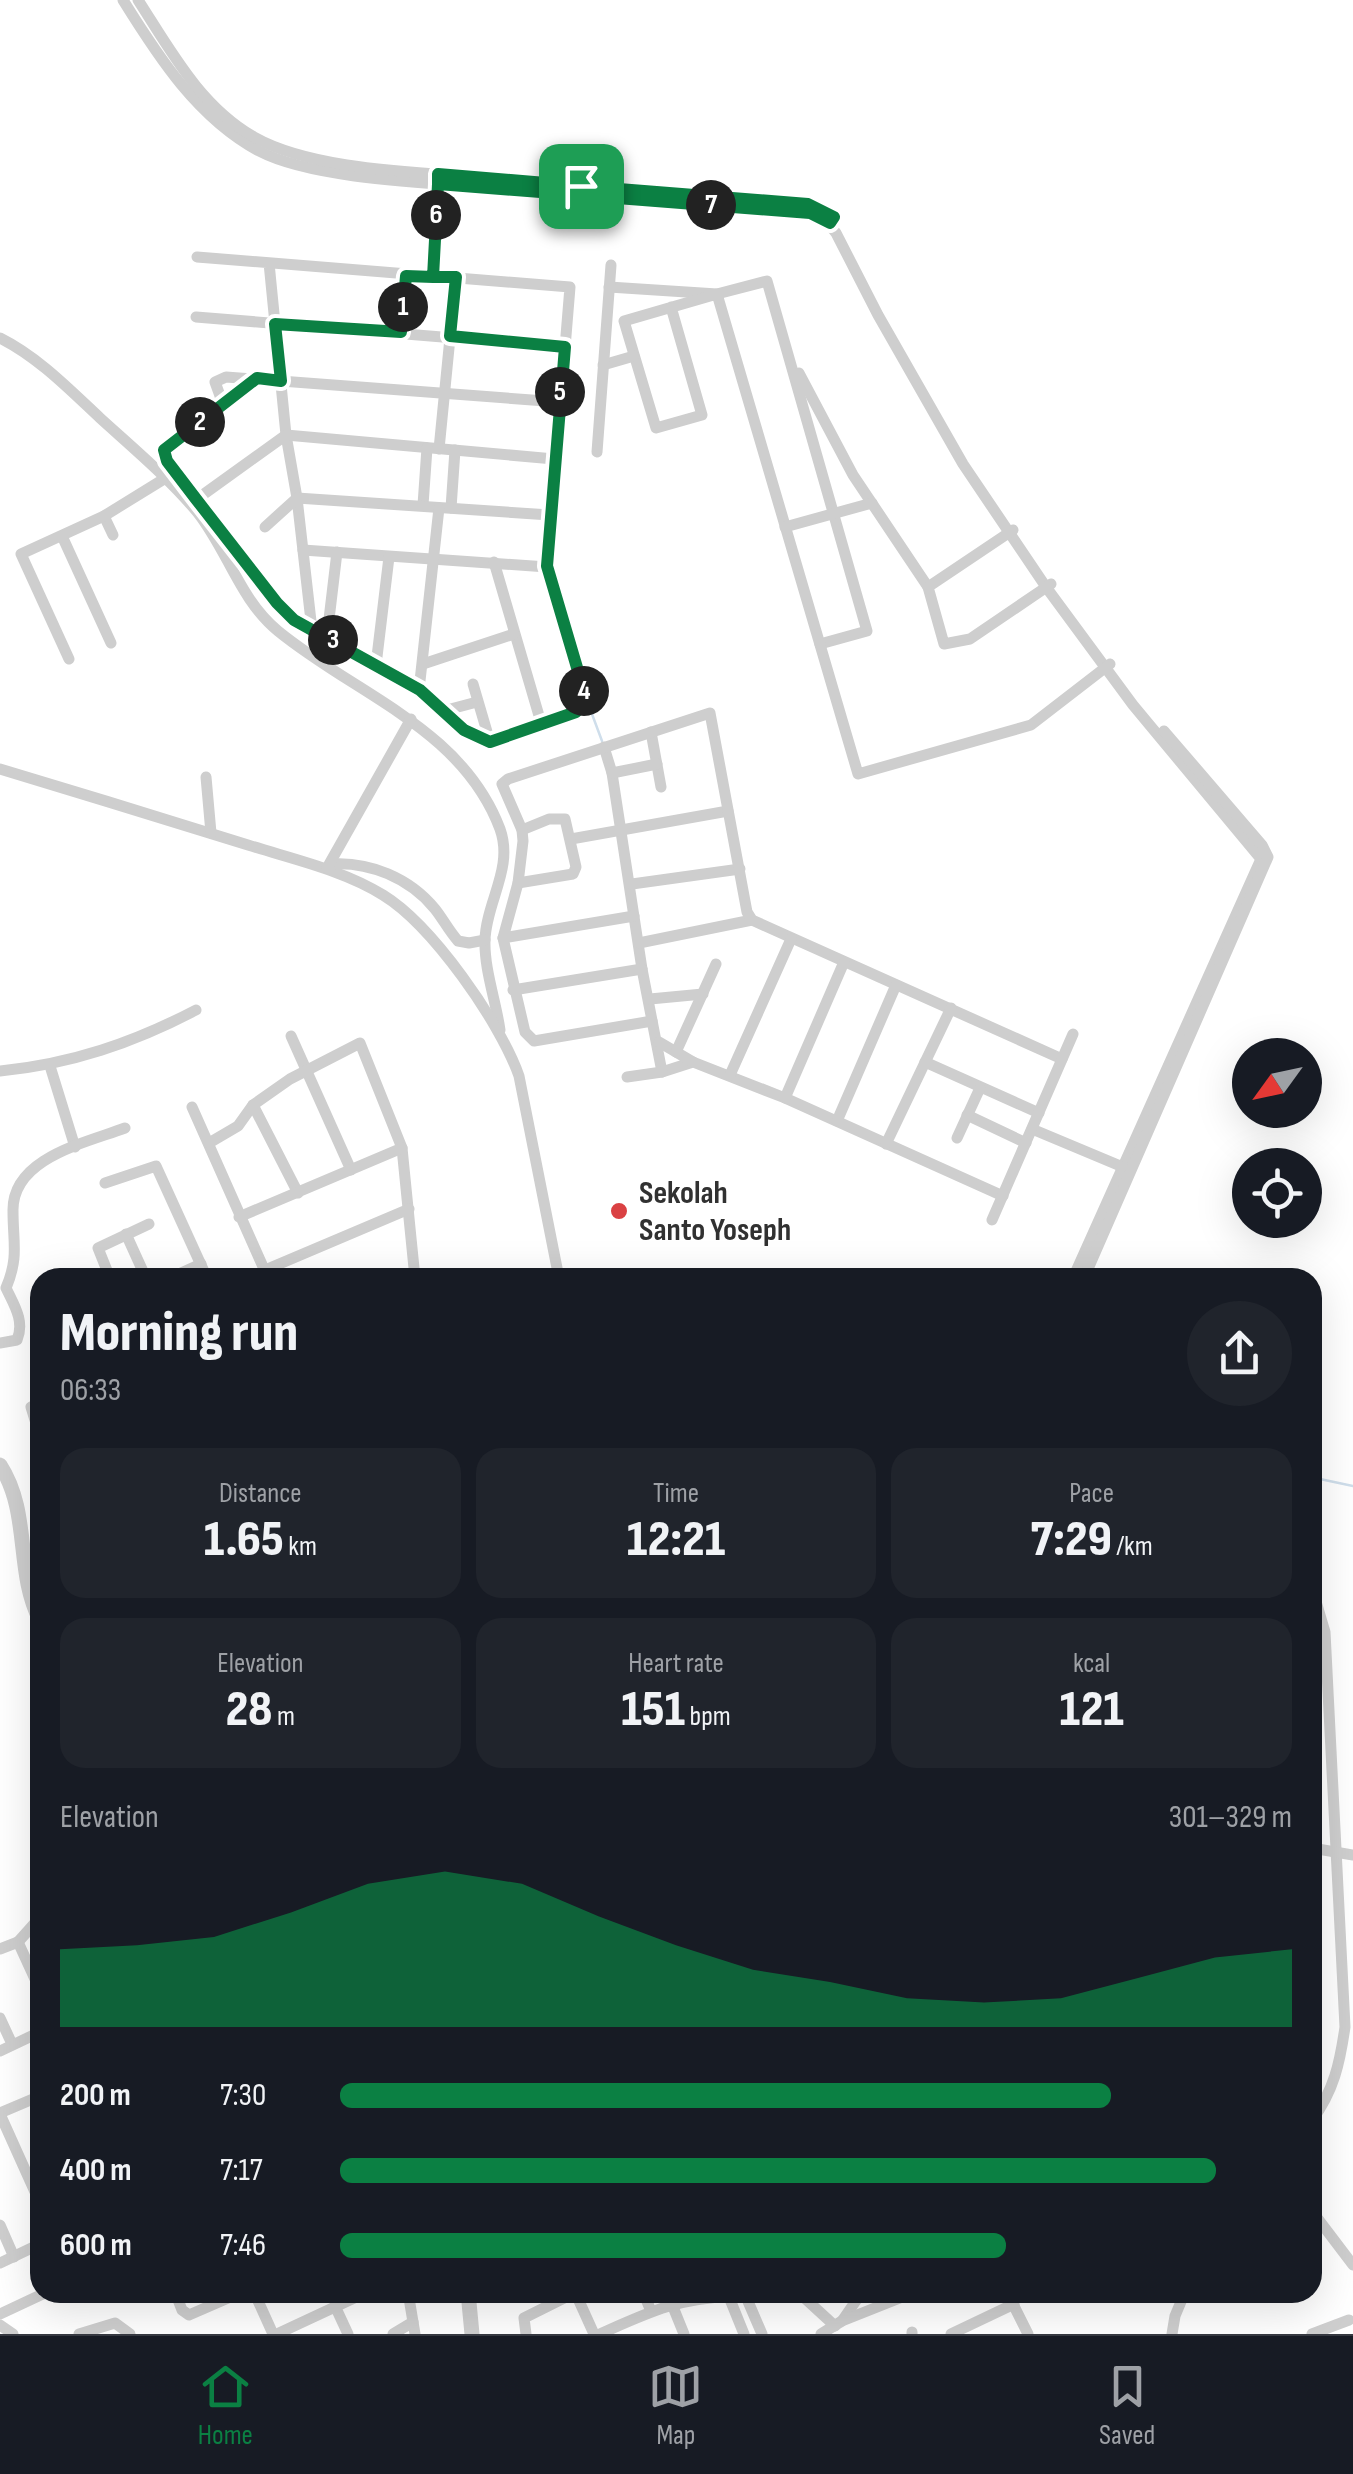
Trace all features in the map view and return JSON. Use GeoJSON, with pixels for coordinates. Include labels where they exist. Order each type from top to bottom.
{"type":"FeatureCollection","features":[{"type":"Feature","properties":{"kind":"street"},"geometry":{"type":"LineString","coordinates":[[123,0],[193,100],[222,127],[275,159],[306,168],[810,213],[832,220],[954,447],[1048,586],[1107,666],[1264,858],[1087,1268]]}},
{"type":"Feature","properties":{"kind":"street"},"geometry":{"type":"LineString","coordinates":[[138,0],[194,86],[252,136],[278,149],[311,158],[438,179]]}},
{"type":"Feature","properties":{"kind":"street"},"geometry":{"type":"LineString","coordinates":[[433,277],[438,179]]}},
{"type":"Feature","properties":{"kind":"street"},"geometry":{"type":"LineString","coordinates":[[196,257],[570,287],[547,566],[586,698],[576,712],[490,742],[464,730],[420,690],[294,620],[277,603],[167,461],[164,450],[257,378]]}},
{"type":"Feature","properties":{"kind":"street"},"geometry":{"type":"LineString","coordinates":[[269,263],[286,435],[312,630]]}},
{"type":"Feature","properties":{"kind":"street"},"geometry":{"type":"LineString","coordinates":[[596,452],[611,265]]}},
{"type":"Feature","properties":{"kind":"street"},"geometry":{"type":"LineString","coordinates":[[401,332],[406,276]]}},
{"type":"Feature","properties":{"kind":"street"},"geometry":{"type":"LineString","coordinates":[[423,505],[445,392],[456,277]]}},
{"type":"Feature","properties":{"kind":"street"},"geometry":{"type":"LineString","coordinates":[[671,307],[702,415],[656,428],[624,321],[671,307],[767,280],[867,631],[820,644]]}},
{"type":"Feature","properties":{"kind":"street"},"geometry":{"type":"LineString","coordinates":[[609,286],[717,294]]}},
{"type":"Feature","properties":{"kind":"street"},"geometry":{"type":"LineString","coordinates":[[717,294],[858,774],[1030,726],[1107,666]]}},
{"type":"Feature","properties":{"kind":"street"},"geometry":{"type":"LineString","coordinates":[[196,317],[565,347]]}},
{"type":"Feature","properties":{"kind":"street"},"geometry":{"type":"LineString","coordinates":[[0,338],[44,366],[164,479],[205,524],[254,608],[329,667],[411,719],[466,768],[500,830],[504,868],[485,940],[500,1030],[519,1076],[557,1268]]}},
{"type":"Feature","properties":{"kind":"street"},"geometry":{"type":"LineString","coordinates":[[786,350],[853,475],[928,587],[944,644],[970,639],[1048,586]]}},
{"type":"Feature","properties":{"kind":"street"},"geometry":{"type":"LineString","coordinates":[[603,365],[634,356]]}},
{"type":"Feature","properties":{"kind":"street"},"geometry":{"type":"LineString","coordinates":[[223,404],[216,379],[257,378],[559,402]]}},
{"type":"Feature","properties":{"kind":"street"},"geometry":{"type":"LineString","coordinates":[[196,499],[286,435],[554,459]]}},
{"type":"Feature","properties":{"kind":"street"},"geometry":{"type":"LineString","coordinates":[[420,690],[435,558],[455,450]]}},
{"type":"Feature","properties":{"kind":"street"},"geometry":{"type":"LineString","coordinates":[[69,659],[21,554],[104,516],[164,479]]}},
{"type":"Feature","properties":{"kind":"street"},"geometry":{"type":"LineString","coordinates":[[297,498],[550,515]]}},
{"type":"Feature","properties":{"kind":"street"},"geometry":{"type":"LineString","coordinates":[[265,526],[297,498]]}},
{"type":"Feature","properties":{"kind":"street"},"geometry":{"type":"LineString","coordinates":[[785,527],[872,503]]}},
{"type":"Feature","properties":{"kind":"street"},"geometry":{"type":"LineString","coordinates":[[282,514],[300,527]]}},
{"type":"Feature","properties":{"kind":"street"},"geometry":{"type":"LineString","coordinates":[[104,516],[113,534]]}},
{"type":"Feature","properties":{"kind":"street"},"geometry":{"type":"LineString","coordinates":[[928,587],[1011,531]]}},
{"type":"Feature","properties":{"kind":"street"},"geometry":{"type":"LineString","coordinates":[[62,536],[111,643]]}},
{"type":"Feature","properties":{"kind":"street"},"geometry":{"type":"LineString","coordinates":[[303,550],[547,566]]}},
{"type":"Feature","properties":{"kind":"street"},"geometry":{"type":"LineString","coordinates":[[327,636],[336,552]]}},
{"type":"Feature","properties":{"kind":"street"},"geometry":{"type":"LineString","coordinates":[[376,665],[389,557]]}},
{"type":"Feature","properties":{"kind":"street"},"geometry":{"type":"LineString","coordinates":[[494,562],[542,726]]}},
{"type":"Feature","properties":{"kind":"street"},"geometry":{"type":"LineString","coordinates":[[422,664],[514,634]]}},
{"type":"Feature","properties":{"kind":"street"},"geometry":{"type":"LineString","coordinates":[[473,684],[490,742]]}},
{"type":"Feature","properties":{"kind":"street"},"geometry":{"type":"LineString","coordinates":[[443,711],[477,702]]}},
{"type":"Feature","properties":{"kind":"street"},"geometry":{"type":"LineString","coordinates":[[652,1020],[534,1040],[522,1025],[503,938],[518,883],[522,830],[506,799],[503,782],[710,714],[747,912],[752,920],[1062,1060]]}},
{"type":"Feature","properties":{"kind":"street"},"geometry":{"type":"LineString","coordinates":[[327,867],[411,719]]}},
{"type":"Feature","properties":{"kind":"street"},"geometry":{"type":"LineString","coordinates":[[651,732],[662,787]]}},
{"type":"Feature","properties":{"kind":"street"},"geometry":{"type":"LineString","coordinates":[[604,747],[632,884],[642,969],[662,1072]]}},
{"type":"Feature","properties":{"kind":"street"},"geometry":{"type":"LineString","coordinates":[[612,774],[657,764]]}},
{"type":"Feature","properties":{"kind":"street"},"geometry":{"type":"LineString","coordinates":[[0,769],[327,867],[384,895],[446,957],[500,1030]]}},
{"type":"Feature","properties":{"kind":"street"},"geometry":{"type":"LineString","coordinates":[[206,776],[211,834]]}},
{"type":"Feature","properties":{"kind":"street"},"geometry":{"type":"LineString","coordinates":[[571,839],[728,810]]}},
{"type":"Feature","properties":{"kind":"street"},"geometry":{"type":"LineString","coordinates":[[518,883],[573,874],[576,867],[568,826],[559,817],[522,830]]}},
{"type":"Feature","properties":{"kind":"street"},"geometry":{"type":"LineString","coordinates":[[327,867],[351,862],[386,874],[415,889],[458,941],[468,944],[485,940]]}},
{"type":"Feature","properties":{"kind":"street"},"geometry":{"type":"LineString","coordinates":[[632,884],[740,869]]}},
{"type":"Feature","properties":{"kind":"street"},"geometry":{"type":"LineString","coordinates":[[503,938],[634,916]]}},
{"type":"Feature","properties":{"kind":"street"},"geometry":{"type":"LineString","coordinates":[[639,943],[752,920]]}},
{"type":"Feature","properties":{"kind":"street"},"geometry":{"type":"LineString","coordinates":[[730,1075],[791,939]]}},
{"type":"Feature","properties":{"kind":"street"},"geometry":{"type":"LineString","coordinates":[[785,1098],[844,962]]}},
{"type":"Feature","properties":{"kind":"street"},"geometry":{"type":"LineString","coordinates":[[676,1052],[716,964]]}},
{"type":"Feature","properties":{"kind":"street"},"geometry":{"type":"LineString","coordinates":[[513,990],[642,969]]}},
{"type":"Feature","properties":{"kind":"street"},"geometry":{"type":"LineString","coordinates":[[837,1121],[896,985]]}},
{"type":"Feature","properties":{"kind":"street"},"geometry":{"type":"LineString","coordinates":[[650,999],[703,994]]}},
{"type":"Feature","properties":{"kind":"street"},"geometry":{"type":"LineString","coordinates":[[886,1144],[951,1008]]}},
{"type":"Feature","properties":{"kind":"street"},"geometry":{"type":"LineString","coordinates":[[0,1071],[50,1066],[153,1032],[196,1010]]}},
{"type":"Feature","properties":{"kind":"street"},"geometry":{"type":"LineString","coordinates":[[992,1220],[1073,1034]]}},
{"type":"Feature","properties":{"kind":"street"},"geometry":{"type":"LineString","coordinates":[[291,1036],[350,1170]]}},
{"type":"Feature","properties":{"kind":"street"},"geometry":{"type":"LineString","coordinates":[[659,1042],[693,1062],[785,1098],[1003,1196]]}},
{"type":"Feature","properties":{"kind":"street"},"geometry":{"type":"LineString","coordinates":[[209,1144],[238,1126],[253,1105],[306,1070],[360,1043],[402,1148],[412,1268]]}},
{"type":"Feature","properties":{"kind":"street"},"geometry":{"type":"LineString","coordinates":[[627,1077],[693,1062]]}},
{"type":"Feature","properties":{"kind":"street"},"geometry":{"type":"LineString","coordinates":[[925,1062],[1039,1113]]}},
{"type":"Feature","properties":{"kind":"street"},"geometry":{"type":"LineString","coordinates":[[50,1066],[76,1147]]}},
{"type":"Feature","properties":{"kind":"street"},"geometry":{"type":"LineString","coordinates":[[957,1138],[980,1088]]}},
{"type":"Feature","properties":{"kind":"street"},"geometry":{"type":"LineString","coordinates":[[253,1105],[298,1194]]}},
{"type":"Feature","properties":{"kind":"street"},"geometry":{"type":"LineString","coordinates":[[192,1107],[263,1268]]}},
{"type":"Feature","properties":{"kind":"street"},"geometry":{"type":"LineString","coordinates":[[967,1115],[1026,1143]]}},
{"type":"Feature","properties":{"kind":"street"},"geometry":{"type":"LineString","coordinates":[[0,1343],[20,1336],[20,1319],[6,1288],[15,1269],[14,1194],[22,1177],[76,1147],[125,1128]]}},
{"type":"Feature","properties":{"kind":"street"},"geometry":{"type":"LineString","coordinates":[[1032,1130],[1127,1169]]}},
{"type":"Feature","properties":{"kind":"street"},"geometry":{"type":"LineString","coordinates":[[239,1217],[402,1148]]}},
{"type":"Feature","properties":{"kind":"street"},"geometry":{"type":"LineString","coordinates":[[105,1183],[156,1166],[203,1268]]}},
{"type":"Feature","properties":{"kind":"street"},"geometry":{"type":"LineString","coordinates":[[274,1268],[409,1208]]}},
{"type":"Feature","properties":{"kind":"street"},"geometry":{"type":"LineString","coordinates":[[106,1268],[98,1248],[148,1224]]}},
{"type":"Feature","properties":{"kind":"street"},"geometry":{"type":"LineString","coordinates":[[126,1234],[141,1268]]}},
{"type":"Feature","properties":{"kind":"street"},"geometry":{"type":"LineString","coordinates":[[283,1262],[286,1268]]}},
{"type":"Feature","properties":{"kind":"street"},"geometry":{"type":"LineString","coordinates":[[192,1268],[201,1264]]}},
{"type":"Feature","properties":{"kind":"street"},"geometry":{"type":"LineString","coordinates":[[0,1465],[30,1594]]}},
{"type":"Feature","properties":{"kind":"street"},"geometry":{"type":"LineString","coordinates":[[1322,1619],[1326,1632],[1345,2027],[1340,2069],[1322,2108]]}},
{"type":"Feature","properties":{"kind":"street"},"geometry":{"type":"LineString","coordinates":[[1322,1850],[1353,1855]]}},
{"type":"Feature","properties":{"kind":"street"},"geometry":{"type":"LineString","coordinates":[[0,1949],[18,1942],[30,1929]]}},
{"type":"Feature","properties":{"kind":"street"},"geometry":{"type":"LineString","coordinates":[[18,1942],[30,1968]]}},
{"type":"Feature","properties":{"kind":"street"},"geometry":{"type":"LineString","coordinates":[[0,2018],[6,2047],[30,2036]]}},
{"type":"Feature","properties":{"kind":"street"},"geometry":{"type":"LineString","coordinates":[[30,2100],[0,2114],[30,2181]]}},
{"type":"Feature","properties":{"kind":"street"},"geometry":{"type":"LineString","coordinates":[[0,2225],[14,2256]]}},
{"type":"Feature","properties":{"kind":"street"},"geometry":{"type":"LineString","coordinates":[[1322,2225],[1353,2265]]}},
{"type":"Feature","properties":{"kind":"street"},"geometry":{"type":"LineString","coordinates":[[0,2262],[30,2249]]}},
{"type":"Feature","properties":{"kind":"street"},"geometry":{"type":"LineString","coordinates":[[0,2314],[30,2300]]}},
{"type":"Feature","properties":{"kind":"street"},"geometry":{"type":"LineString","coordinates":[[179,2303],[182,2310],[192,2315],[218,2303]]}},
{"type":"Feature","properties":{"kind":"street"},"geometry":{"type":"LineString","coordinates":[[260,2303],[275,2334],[293,2330],[343,2303]]}},
{"type":"Feature","properties":{"kind":"street"},"geometry":{"type":"LineString","coordinates":[[392,2334],[414,2328],[410,2303]]}},
{"type":"Feature","properties":{"kind":"street"},"geometry":{"type":"LineString","coordinates":[[469,2303],[472,2334]]}},
{"type":"Feature","properties":{"kind":"street"},"geometry":{"type":"LineString","coordinates":[[526,2334],[524,2318],[555,2303]]}},
{"type":"Feature","properties":{"kind":"street"},"geometry":{"type":"LineString","coordinates":[[580,2303],[597,2334],[662,2303]]}},
{"type":"Feature","properties":{"kind":"street"},"geometry":{"type":"LineString","coordinates":[[648,2303],[651,2310]]}},
{"type":"Feature","properties":{"kind":"street"},"geometry":{"type":"LineString","coordinates":[[671,2303],[684,2334]]}},
{"type":"Feature","properties":{"kind":"street"},"geometry":{"type":"LineString","coordinates":[[729,2303],[744,2334]]}},
{"type":"Feature","properties":{"kind":"street"},"geometry":{"type":"LineString","coordinates":[[749,2303],[762,2334]]}},
{"type":"Feature","properties":{"kind":"street"},"geometry":{"type":"LineString","coordinates":[[813,2303],[839,2323]]}},
{"type":"Feature","properties":{"kind":"street"},"geometry":{"type":"LineString","coordinates":[[839,2323],[856,2303]]}},
{"type":"Feature","properties":{"kind":"street"},"geometry":{"type":"LineString","coordinates":[[880,2303],[884,2306]]}},
{"type":"Feature","properties":{"kind":"street"},"geometry":{"type":"LineString","coordinates":[[821,2334],[891,2303]]}},
{"type":"Feature","properties":{"kind":"street"},"geometry":{"type":"LineString","coordinates":[[951,2334],[974,2329],[1004,2303]]}},
{"type":"Feature","properties":{"kind":"street"},"geometry":{"type":"LineString","coordinates":[[1012,2303],[1028,2334]]}},
{"type":"Feature","properties":{"kind":"street"},"geometry":{"type":"LineString","coordinates":[[1172,2334],[1179,2303]]}},
{"type":"Feature","properties":{"kind":"street"},"geometry":{"type":"LineString","coordinates":[[336,2306],[348,2334]]}},
{"type":"Feature","properties":{"kind":"street"},"geometry":{"type":"LineString","coordinates":[[1312,2334],[1352,2319]]}},
{"type":"Feature","properties":{"kind":"street"},"geometry":{"type":"LineString","coordinates":[[79,2334],[116,2323],[130,2334]]}},
{"type":"Feature","properties":{"kind":"street"},"geometry":{"type":"LineString","coordinates":[[0,2325],[14,2334]]}},
{"type":"Feature","properties":{"kind":"waterway"},"geometry":{"type":"LineString","coordinates":[[589,706],[602,741]]}},
{"type":"Feature","properties":{"kind":"waterway"},"geometry":{"type":"LineString","coordinates":[[1322,1479],[1353,1486]]}},
{"type":"Feature","properties":{"kind":"place","name":"Sekolah Santo Yoseph"},"geometry":{"type":"Point","coordinates":[619,1211]}},
{"type":"Feature","properties":{"kind":"route"},"geometry":{"type":"LineString","coordinates":[[581,186],[438,174],[433,277],[406,276],[401,332],[275,324],[281,381],[257,378],[164,450],[167,461],[196,499],[294,620],[420,690],[464,730],[490,742],[576,712],[586,698],[547,566],[565,347],[450,336],[456,277],[433,277],[438,184],[810,213],[830,223],[834,217],[808,204],[581,186]]}}]}
